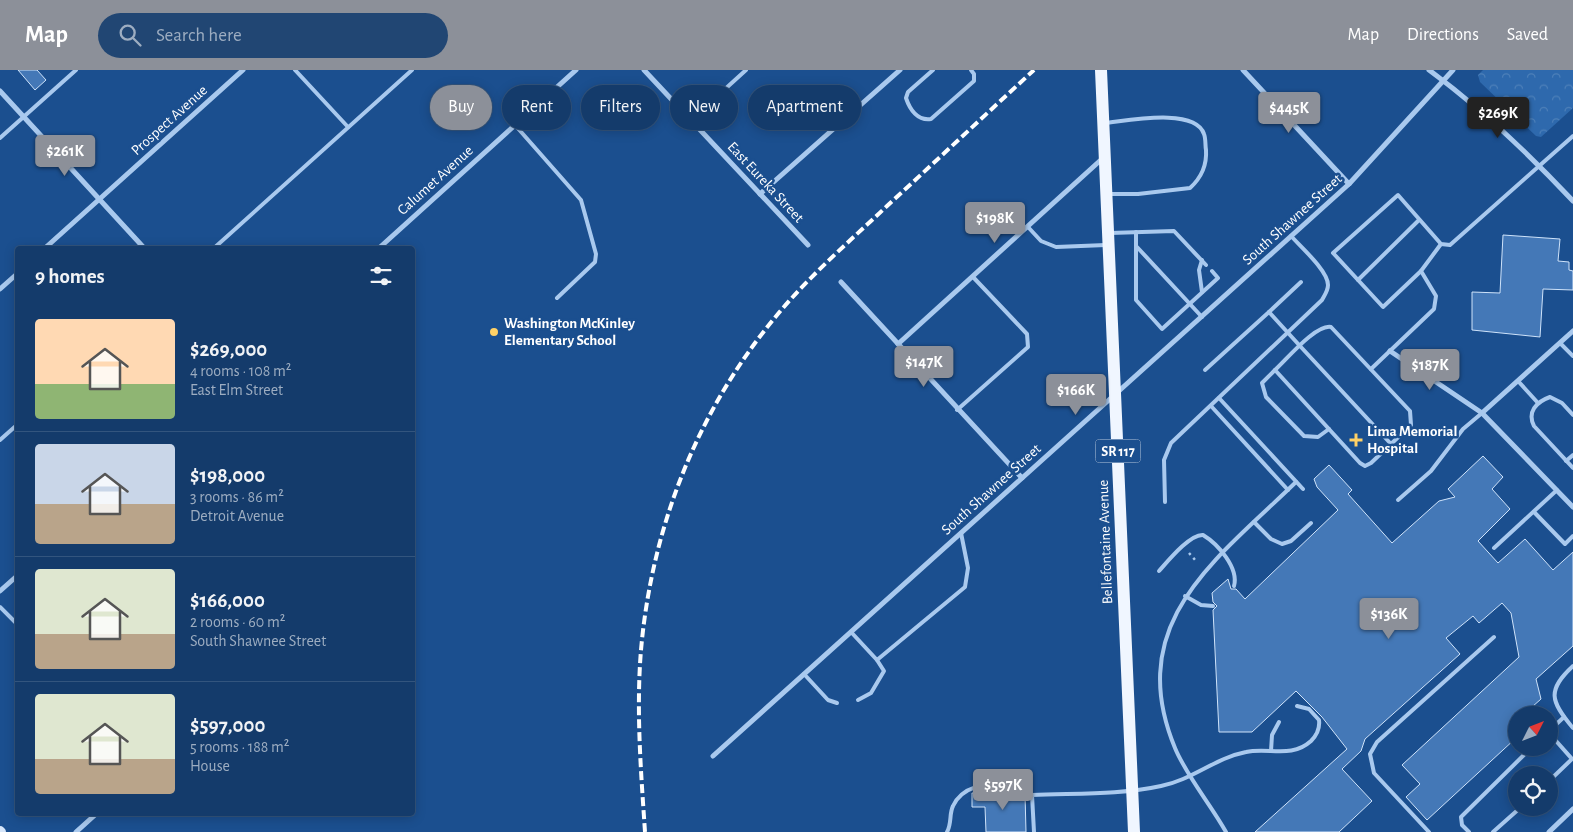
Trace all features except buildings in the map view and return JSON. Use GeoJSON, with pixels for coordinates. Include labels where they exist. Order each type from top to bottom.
{"type":"FeatureCollection","features":[{"type":"Feature","properties":{"kind":"main road","name":"Bellefontaine Avenue"},"geometry":{"type":"LineString","coordinates":[[1102,70],[1134,832]]}},
{"type":"Feature","properties":{"kind":"street","name":"Prospect Avenue"},"geometry":{"type":"LineString","coordinates":[[47,246],[243,70]]}},
{"type":"Feature","properties":{"kind":"street","name":"Calumet Avenue"},"geometry":{"type":"LineString","coordinates":[[559,85],[576,70]]}},
{"type":"Feature","properties":{"kind":"street","name":"East Eureka Street"},"geometry":{"type":"LineString","coordinates":[[644,70],[670,98]]}},
{"type":"Feature","properties":{"kind":"street"},"geometry":{"type":"LineString","coordinates":[[760,194],[900,70]]}},
{"type":"Feature","properties":{"kind":"street"},"geometry":{"type":"LineString","coordinates":[[1243,70],[1349,184]]}},
{"type":"Feature","properties":{"kind":"street"},"geometry":{"type":"LineString","coordinates":[[1429,70],[1488,116],[1540,166],[1573,202]]}},
{"type":"Feature","properties":{"kind":"street","name":"South Shawnee Street"},"geometry":{"type":"LineString","coordinates":[[713,756],[1349,184],[1453,70]]}},
{"type":"Feature","properties":{"kind":"street"},"geometry":{"type":"LineString","coordinates":[[0,91],[142,246]]}},
{"type":"Feature","properties":{"kind":"street","name":"Calumet Avenue"},"geometry":{"type":"LineString","coordinates":[[381,246],[508,130]]}},
{"type":"Feature","properties":{"kind":"street","name":"East Eureka Street"},"geometry":{"type":"LineString","coordinates":[[700,130],[808,245]]}},
{"type":"Feature","properties":{"kind":"street"},"geometry":{"type":"LineString","coordinates":[[898,344],[1028,228],[1105,156]]}},
{"type":"Feature","properties":{"kind":"street"},"geometry":{"type":"LineString","coordinates":[[0,289],[15,276]]}},
{"type":"Feature","properties":{"kind":"street"},"geometry":{"type":"LineString","coordinates":[[841,282],[957,410],[1022,478]]}},
{"type":"Feature","properties":{"kind":"street"},"geometry":{"type":"LineString","coordinates":[[1482,414],[1573,331]]}},
{"type":"Feature","properties":{"kind":"street"},"geometry":{"type":"LineString","coordinates":[[1390,351],[1482,414],[1573,508]]}},
{"type":"Feature","properties":{"kind":"street"},"geometry":{"type":"LineString","coordinates":[[0,591],[15,578]]}},
{"type":"Feature","properties":{"kind":"street"},"geometry":{"type":"LineString","coordinates":[[1549,832],[1573,809]]}},
{"type":"Feature","properties":{"kind":"street"},"geometry":{"type":"LineString","coordinates":[[76,832],[94,816]]}},
{"type":"Feature","properties":{"kind":"lane"},"geometry":{"type":"LineString","coordinates":[[0,138],[76,70]]}},
{"type":"Feature","properties":{"kind":"lane"},"geometry":{"type":"LineString","coordinates":[[295,70],[348,127]]}},
{"type":"Feature","properties":{"kind":"lane"},"geometry":{"type":"LineString","coordinates":[[216,246],[412,70]]}},
{"type":"Feature","properties":{"kind":"lane"},"geometry":{"type":"LineString","coordinates":[[730,85],[746,70]]}},
{"type":"Feature","properties":{"kind":"lane"},"geometry":{"type":"LineString","coordinates":[[933,70],[908,92],[906,98],[919,118],[926,120],[932,119],[974,81],[974,74],[971,70]]}},
{"type":"Feature","properties":{"kind":"lane"},"geometry":{"type":"LineString","coordinates":[[1104,123],[1163,118],[1189,120],[1201,129],[1204,134],[1206,154],[1201,176],[1190,188],[1138,194],[1107,194]]}},
{"type":"Feature","properties":{"kind":"lane"},"geometry":{"type":"LineString","coordinates":[[520,130],[581,200],[596,254],[595,262],[556,298]]}},
{"type":"Feature","properties":{"kind":"lane"},"geometry":{"type":"LineString","coordinates":[[1441,244],[1422,271],[1383,308],[1333,253],[1398,195],[1441,244],[1446,246],[1454,243],[1573,136]]}},
{"type":"Feature","properties":{"kind":"lane"},"geometry":{"type":"LineString","coordinates":[[1358,280],[1419,220]]}},
{"type":"Feature","properties":{"kind":"lane"},"geometry":{"type":"LineString","coordinates":[[1028,228],[1041,241],[1056,248],[1109,239],[1136,232],[1174,231],[1206,265]]}},
{"type":"Feature","properties":{"kind":"lane"},"geometry":{"type":"LineString","coordinates":[[1136,232],[1136,300],[1162,329],[1218,278],[1212,271]]}},
{"type":"Feature","properties":{"kind":"lane"},"geometry":{"type":"LineString","coordinates":[[1165,502],[1163,468],[1167,451],[1178,435],[1322,300],[1328,284],[1324,273],[1291,236]]}},
{"type":"Feature","properties":{"kind":"lane"},"geometry":{"type":"LineString","coordinates":[[1137,246],[1202,317]]}},
{"type":"Feature","properties":{"kind":"lane"},"geometry":{"type":"LineString","coordinates":[[1202,260],[1199,270],[1202,293]]}},
{"type":"Feature","properties":{"kind":"lane"},"geometry":{"type":"LineString","coordinates":[[1371,369],[1434,309],[1436,296],[1422,271]]}},
{"type":"Feature","properties":{"kind":"lane"},"geometry":{"type":"LineString","coordinates":[[957,410],[1028,347],[1027,334],[973,277]]}},
{"type":"Feature","properties":{"kind":"lane"},"geometry":{"type":"LineString","coordinates":[[1206,370],[1301,282]]}},
{"type":"Feature","properties":{"kind":"lane"},"geometry":{"type":"LineString","coordinates":[[1269,312],[1391,444]]}},
{"type":"Feature","properties":{"kind":"lane"},"geometry":{"type":"LineString","coordinates":[[1276,370],[1360,463],[1365,466],[1372,463],[1411,425],[1412,419],[1410,411],[1331,326],[1320,328],[1262,383],[1266,397],[1304,436],[1318,437],[1329,429]]}},
{"type":"Feature","properties":{"kind":"lane"},"geometry":{"type":"LineString","coordinates":[[1560,342],[1573,356]]}},
{"type":"Feature","properties":{"kind":"lane"},"geometry":{"type":"LineString","coordinates":[[1518,381],[1538,403]]}},
{"type":"Feature","properties":{"kind":"lane"},"geometry":{"type":"LineString","coordinates":[[1573,414],[1556,399],[1550,397],[1538,403],[1532,411],[1531,418],[1534,426],[1573,468]]}},
{"type":"Feature","properties":{"kind":"lane"},"geometry":{"type":"LineString","coordinates":[[1219,398],[1303,489]]}},
{"type":"Feature","properties":{"kind":"lane"},"geometry":{"type":"LineString","coordinates":[[1211,406],[1288,490]]}},
{"type":"Feature","properties":{"kind":"lane"},"geometry":{"type":"LineString","coordinates":[[1398,500],[1431,471],[1463,429],[1482,414]]}},
{"type":"Feature","properties":{"kind":"lane"},"geometry":{"type":"LineString","coordinates":[[0,440],[15,427]]}},
{"type":"Feature","properties":{"kind":"lane"},"geometry":{"type":"LineString","coordinates":[[1566,461],[1573,455]]}},
{"type":"Feature","properties":{"kind":"lane"},"geometry":{"type":"LineString","coordinates":[[1226,832],[1179,757],[1170,736],[1163,707],[1161,666],[1167,638],[1185,596],[1221,553],[1296,482]]}},
{"type":"Feature","properties":{"kind":"lane"},"geometry":{"type":"LineString","coordinates":[[1494,548],[1557,490]]}},
{"type":"Feature","properties":{"kind":"lane"},"geometry":{"type":"LineString","coordinates":[[1534,512],[1565,544],[1573,536]]}},
{"type":"Feature","properties":{"kind":"lane"},"geometry":{"type":"LineString","coordinates":[[1254,522],[1271,539],[1282,544],[1291,541],[1311,523]]}},
{"type":"Feature","properties":{"kind":"lane"},"geometry":{"type":"LineString","coordinates":[[877,660],[965,587],[968,568],[961,533]]}},
{"type":"Feature","properties":{"kind":"lane"},"geometry":{"type":"LineString","coordinates":[[1159,570],[1197,536],[1206,537],[1221,553],[1234,572],[1234,586]]}},
{"type":"Feature","properties":{"kind":"lane"},"geometry":{"type":"LineString","coordinates":[[1185,596],[1201,605],[1213,606]]}},
{"type":"Feature","properties":{"kind":"lane"},"geometry":{"type":"LineString","coordinates":[[0,607],[15,622]]}},
{"type":"Feature","properties":{"kind":"lane"},"geometry":{"type":"LineString","coordinates":[[850,632],[877,660],[884,671],[871,693],[858,700]]}},
{"type":"Feature","properties":{"kind":"lane"},"geometry":{"type":"LineString","coordinates":[[1429,832],[1374,773],[1370,754],[1377,742],[1494,637]]}},
{"type":"Feature","properties":{"kind":"lane"},"geometry":{"type":"LineString","coordinates":[[1573,666],[1557,682],[1554,688],[1556,702],[1564,717],[1573,728]]}},
{"type":"Feature","properties":{"kind":"lane"},"geometry":{"type":"LineString","coordinates":[[804,674],[828,700],[837,703]]}},
{"type":"Feature","properties":{"kind":"lane"},"geometry":{"type":"LineString","coordinates":[[947,832],[951,826],[953,806],[969,789],[987,784],[1016,782],[1032,795],[1161,787],[1191,775],[1225,757],[1246,752],[1295,751],[1303,747],[1316,735],[1319,724],[1316,716],[1305,706],[1297,706]]}},
{"type":"Feature","properties":{"kind":"lane"},"geometry":{"type":"LineString","coordinates":[[1558,723],[1564,717]]}},
{"type":"Feature","properties":{"kind":"lane"},"geometry":{"type":"LineString","coordinates":[[1271,750],[1272,735],[1279,722]]}},
{"type":"Feature","properties":{"kind":"lane"},"geometry":{"type":"LineString","coordinates":[[1558,743],[1572,759],[1558,772]]}},
{"type":"Feature","properties":{"kind":"lane"},"geometry":{"type":"LineString","coordinates":[[1469,832],[1462,825],[1461,817],[1523,756]]}},
{"type":"Feature","properties":{"kind":"lane"},"geometry":{"type":"LineString","coordinates":[[1032,795],[1034,832]]}},
{"type":"Feature","properties":{"kind":"lane"},"geometry":{"type":"LineString","coordinates":[[1493,832],[1511,816]]}},
{"type":"Feature","properties":{"kind":"path"},"geometry":{"type":"LineString","coordinates":[[1189,553],[1196,561]]}},
{"type":"Feature","properties":{"kind":"green space"},"geometry":{"type":"Polygon","coordinates":[[[1483,70],[1573,70],[1573,108],[1541,137],[1536,136],[1480,82],[1478,75],[1483,70]]]}},
{"type":"Feature","properties":{"kind":"railway"},"geometry":{"type":"LineString","coordinates":[[645,832],[639,696],[641,650],[647,603],[656,557],[669,512],[685,468],[704,425],[727,384],[754,345],[795,294],[847,243],[1034,70]]}},
{"type":"Feature","properties":{"kind":"place","name":"Washington McKinley Elementary School"},"geometry":{"type":"Point","coordinates":[494,332]}},
{"type":"Feature","properties":{"kind":"place","name":"Lima Memorial Hospital"},"geometry":{"type":"Point","coordinates":[1356,440]}}]}
